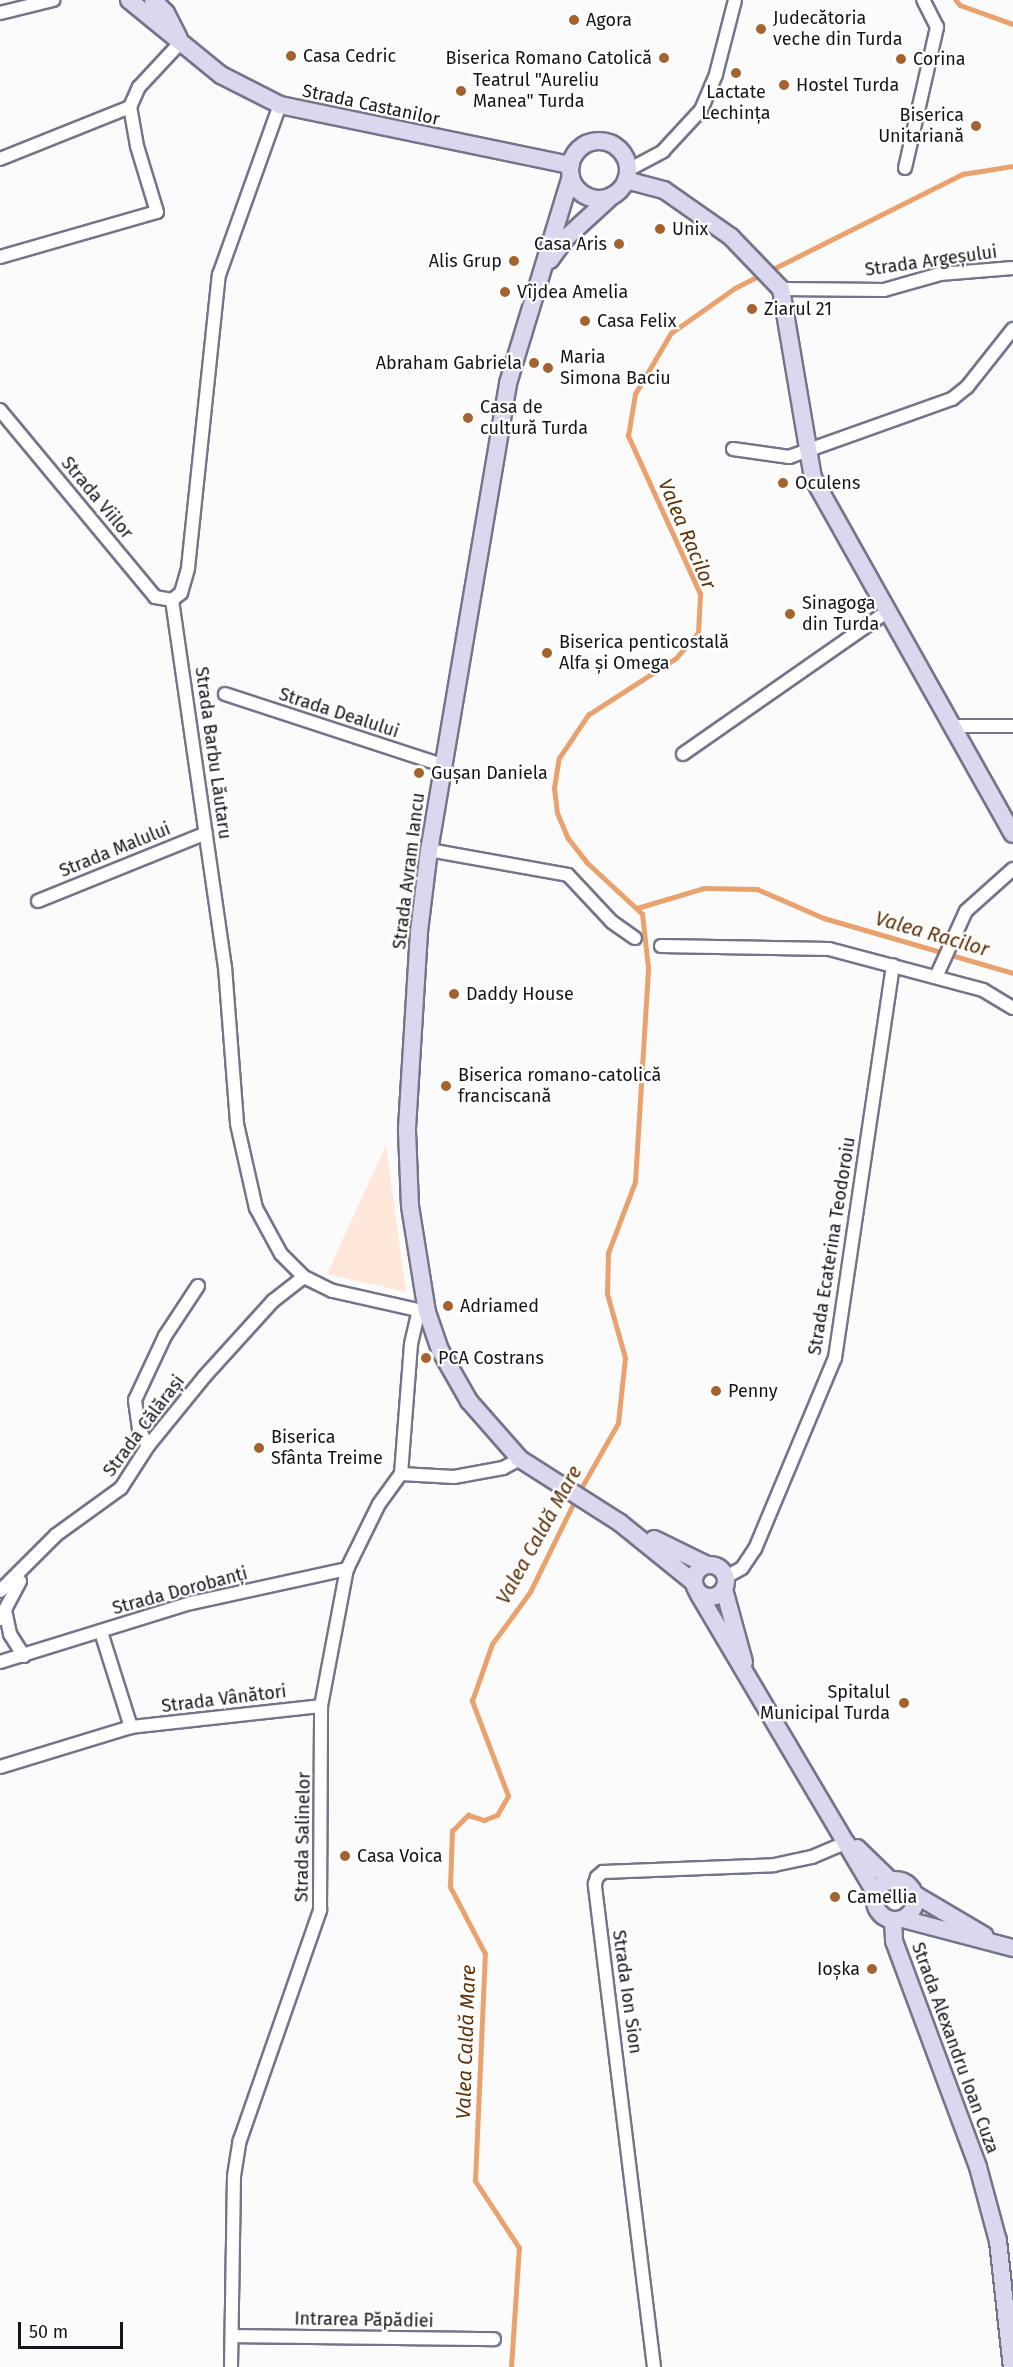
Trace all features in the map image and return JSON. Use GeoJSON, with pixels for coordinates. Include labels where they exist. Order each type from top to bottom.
{"type":"FeatureCollection","features":[{"type":"Feature","properties":{"kind":"main road","name":"Strada Castanilor"},"geometry":{"type":"LineString","coordinates":[[129,0],[221,75],[280,105],[571,170]]}},
{"type":"Feature","properties":{"kind":"main road","name":"Strada Castanilor"},"geometry":{"type":"LineString","coordinates":[[153,0],[166,13],[181,42]]}},
{"type":"Feature","properties":{"kind":"main road"},"geometry":{"type":"LineString","coordinates":[[602,141],[621,150],[627,175],[615,194],[606,198],[588,196],[571,170],[582,147],[602,141]]}},
{"type":"Feature","properties":{"kind":"main road","name":"Strada Avram Iancu"},"geometry":{"type":"LineString","coordinates":[[571,170],[508,384],[442,765],[419,932],[407,1131],[411,1206],[423,1311],[440,1350],[469,1401],[520,1459],[552,1482],[619,1522]]}},
{"type":"Feature","properties":{"kind":"main road"},"geometry":{"type":"LineString","coordinates":[[627,175],[664,190],[731,237],[779,286],[813,478],[1013,834]]}},
{"type":"Feature","properties":{"kind":"main road","name":"Strada Avram Iancu"},"geometry":{"type":"LineString","coordinates":[[543,268],[567,237],[615,194]]}},
{"type":"Feature","properties":{"kind":"main road"},"geometry":{"type":"LineString","coordinates":[[619,1522],[709,1598],[725,1583]]}},
{"type":"Feature","properties":{"kind":"main road"},"geometry":{"type":"LineString","coordinates":[[619,1522],[707,1565],[719,1568],[725,1583],[744,1666]]}},
{"type":"Feature","properties":{"kind":"main road"},"geometry":{"type":"LineString","coordinates":[[707,1565],[697,1570],[696,1587],[846,1839],[876,1894],[879,1911],[940,1931],[1013,1948]]}},
{"type":"Feature","properties":{"kind":"main road"},"geometry":{"type":"LineString","coordinates":[[846,1839],[891,1881],[905,1883],[914,1894],[994,1942]]}},
{"type":"Feature","properties":{"kind":"main road"},"geometry":{"type":"LineString","coordinates":[[876,1894],[891,1881]]}},
{"type":"Feature","properties":{"kind":"main road"},"geometry":{"type":"LineString","coordinates":[[898,1919],[911,1913],[914,1894]]}},
{"type":"Feature","properties":{"kind":"main road","name":"Strada Alexandru Ioan Cuza"},"geometry":{"type":"LineString","coordinates":[[898,1919],[894,1941],[981,2177],[998,2241],[1012,2367]]}},
{"type":"Feature","properties":{"kind":"street"},"geometry":{"type":"LineString","coordinates":[[0,13],[53,0]]}},
{"type":"Feature","properties":{"kind":"street"},"geometry":{"type":"LineString","coordinates":[[627,175],[663,151],[701,110],[716,74],[735,0]]}},
{"type":"Feature","properties":{"kind":"street"},"geometry":{"type":"LineString","coordinates":[[905,168],[937,27],[923,0]]}},
{"type":"Feature","properties":{"kind":"street"},"geometry":{"type":"LineString","coordinates":[[0,257],[157,212],[136,146],[130,107],[139,87],[181,42]]}},
{"type":"Feature","properties":{"kind":"street"},"geometry":{"type":"LineString","coordinates":[[171,600],[181,593],[188,568],[219,275],[280,105]]}},
{"type":"Feature","properties":{"kind":"street"},"geometry":{"type":"LineString","coordinates":[[0,159],[130,107]]}},
{"type":"Feature","properties":{"kind":"street","name":"Strada Argeșului"},"geometry":{"type":"LineString","coordinates":[[779,286],[884,290],[940,274],[1013,268]]}},
{"type":"Feature","properties":{"kind":"street"},"geometry":{"type":"LineString","coordinates":[[733,448],[789,458],[952,399],[967,387],[1013,329]]}},
{"type":"Feature","properties":{"kind":"street","name":"Strada Viilor"},"geometry":{"type":"LineString","coordinates":[[0,410],[155,597],[171,600]]}},
{"type":"Feature","properties":{"kind":"street","name":"Strada Barbu Lăutaru"},"geometry":{"type":"LineString","coordinates":[[171,600],[225,968],[237,1124],[256,1208],[266,1232],[304,1277],[333,1291],[423,1311]]}},
{"type":"Feature","properties":{"kind":"street"},"geometry":{"type":"LineString","coordinates":[[683,754],[888,611]]}},
{"type":"Feature","properties":{"kind":"street","name":"Strada Dealului"},"geometry":{"type":"LineString","coordinates":[[225,694],[442,765]]}},
{"type":"Feature","properties":{"kind":"street"},"geometry":{"type":"LineString","coordinates":[[953,726],[1013,726]]}},
{"type":"Feature","properties":{"kind":"street","name":"Strada Malului"},"geometry":{"type":"LineString","coordinates":[[38,901],[206,833]]}},
{"type":"Feature","properties":{"kind":"street"},"geometry":{"type":"LineString","coordinates":[[429,850],[568,875],[612,922],[635,938]]}},
{"type":"Feature","properties":{"kind":"street"},"geometry":{"type":"LineString","coordinates":[[936,977],[955,929],[966,911],[1013,869]]}},
{"type":"Feature","properties":{"kind":"street"},"geometry":{"type":"LineString","coordinates":[[661,946],[830,949],[983,990],[1013,1008]]}},
{"type":"Feature","properties":{"kind":"street","name":"Strada Ecaterina Teodoroiu"},"geometry":{"type":"LineString","coordinates":[[725,1583],[742,1568],[755,1549],[837,1351],[893,965]]}},
{"type":"Feature","properties":{"kind":"street","name":"Strada Călărași"},"geometry":{"type":"LineString","coordinates":[[0,1591],[56,1535],[121,1488],[148,1446],[273,1301],[304,1277]]}},
{"type":"Feature","properties":{"kind":"street"},"geometry":{"type":"LineString","coordinates":[[148,1446],[139,1429],[135,1400],[165,1336],[198,1286]]}},
{"type":"Feature","properties":{"kind":"street"},"geometry":{"type":"LineString","coordinates":[[423,1311],[411,1344],[401,1474],[454,1478],[503,1468],[520,1459]]}},
{"type":"Feature","properties":{"kind":"street","name":"Strada Salinelor"},"geometry":{"type":"LineString","coordinates":[[231,2367],[234,2176],[240,2140],[320,1911],[321,1706],[347,1569],[379,1504],[401,1474]]}},
{"type":"Feature","properties":{"kind":"street","name":"Strada Călărași"},"geometry":{"type":"LineString","coordinates":[[3,1615],[14,1588],[32,1568],[30,1563]]}},
{"type":"Feature","properties":{"kind":"street","name":"Strada Dorobanți"},"geometry":{"type":"LineString","coordinates":[[0,1662],[191,1603],[347,1569]]}},
{"type":"Feature","properties":{"kind":"street"},"geometry":{"type":"LineString","coordinates":[[3,1615],[10,1634],[24,1656]]}},
{"type":"Feature","properties":{"kind":"street"},"geometry":{"type":"LineString","coordinates":[[101,1632],[131,1727]]}},
{"type":"Feature","properties":{"kind":"street","name":"Strada Vânători"},"geometry":{"type":"LineString","coordinates":[[0,1767],[131,1727],[321,1706]]}},
{"type":"Feature","properties":{"kind":"street","name":"Strada Ion Sion"},"geometry":{"type":"LineString","coordinates":[[654,2367],[595,1884],[597,1877],[603,1872],[774,1865],[812,1857],[846,1839]]}},
{"type":"Feature","properties":{"kind":"street","name":"Intrarea Păpădiei"},"geometry":{"type":"LineString","coordinates":[[233,2336],[494,2339]]}},
{"type":"Feature","properties":{"kind":"shaded area"},"geometry":{"type":"Polygon","coordinates":[[[386,1145],[406,1292],[327,1274],[386,1145]]]}},
{"type":"Feature","properties":{"kind":"waterway","name":"Valea Racilor"},"geometry":{"type":"LineString","coordinates":[[956,0],[960,5],[1013,24]]}},
{"type":"Feature","properties":{"kind":"waterway","name":"Valea Racilor"},"geometry":{"type":"LineString","coordinates":[[769,271],[963,174],[1013,166]]}},
{"type":"Feature","properties":{"kind":"waterway","name":"Valea Racilor"},"geometry":{"type":"LineString","coordinates":[[579,1492],[618,1423],[625,1358],[607,1294],[608,1253],[635,1182],[648,968],[642,914],[587,863],[568,839],[557,813],[554,788],[559,758],[588,715],[676,658],[698,633],[700,594],[628,436],[635,394],[671,333],[735,288],[761,275]]}},
{"type":"Feature","properties":{"kind":"waterway","name":"Valea Racilor"},"geometry":{"type":"LineString","coordinates":[[637,908],[704,888],[757,889],[824,918],[1013,973]]}},
{"type":"Feature","properties":{"kind":"waterway","name":"Valea Caldă Mare"},"geometry":{"type":"LineString","coordinates":[[511,2367],[519,2248],[475,2181],[485,1954],[450,1887],[452,1831],[468,1815],[484,1820],[497,1815],[508,1796],[472,1701],[492,1644],[530,1592],[575,1500]]}},
{"type":"Feature","properties":{"kind":"place","name":"Agora"},"geometry":{"type":"Point","coordinates":[574,20]}},
{"type":"Feature","properties":{"kind":"place","name":"Judecătoria veche din Turda"},"geometry":{"type":"Point","coordinates":[761,29]}},
{"type":"Feature","properties":{"kind":"place","name":"Casa Cedric"},"geometry":{"type":"Point","coordinates":[291,56]}},
{"type":"Feature","properties":{"kind":"place","name":"Biserica Romano Catolică"},"geometry":{"type":"Point","coordinates":[664,58]}},
{"type":"Feature","properties":{"kind":"place","name":"Corina"},"geometry":{"type":"Point","coordinates":[901,59]}},
{"type":"Feature","properties":{"kind":"place","name":"Lactate Lechința"},"geometry":{"type":"Point","coordinates":[736,73]}},
{"type":"Feature","properties":{"kind":"place","name":"Hostel Turda"},"geometry":{"type":"Point","coordinates":[784,85]}},
{"type":"Feature","properties":{"kind":"place","name":"Teatrul \"Aureliu Manea\" Turda"},"geometry":{"type":"Point","coordinates":[461,91]}},
{"type":"Feature","properties":{"kind":"place","name":"Biserica Unitariană"},"geometry":{"type":"Point","coordinates":[976,126]}},
{"type":"Feature","properties":{"kind":"place","name":"Unix"},"geometry":{"type":"Point","coordinates":[660,229]}},
{"type":"Feature","properties":{"kind":"place","name":"Casa Aris"},"geometry":{"type":"Point","coordinates":[619,244]}},
{"type":"Feature","properties":{"kind":"place","name":"Alis Grup"},"geometry":{"type":"Point","coordinates":[514,261]}},
{"type":"Feature","properties":{"kind":"place","name":"Vîjdea Amelia"},"geometry":{"type":"Point","coordinates":[505,292]}},
{"type":"Feature","properties":{"kind":"place","name":"Ziarul 21"},"geometry":{"type":"Point","coordinates":[752,309]}},
{"type":"Feature","properties":{"kind":"place","name":"Casa Felix"},"geometry":{"type":"Point","coordinates":[585,321]}},
{"type":"Feature","properties":{"kind":"place","name":"Abraham Gabriela"},"geometry":{"type":"Point","coordinates":[534,363]}},
{"type":"Feature","properties":{"kind":"place","name":"Maria Simona Baciu"},"geometry":{"type":"Point","coordinates":[548,368]}},
{"type":"Feature","properties":{"kind":"place","name":"Casa de cultură Turda"},"geometry":{"type":"Point","coordinates":[468,418]}},
{"type":"Feature","properties":{"kind":"place","name":"Oculens"},"geometry":{"type":"Point","coordinates":[783,483]}},
{"type":"Feature","properties":{"kind":"place","name":"Sinagoga din Turda"},"geometry":{"type":"Point","coordinates":[790,614]}},
{"type":"Feature","properties":{"kind":"place","name":"Biserica penticostală Alfa și Omega"},"geometry":{"type":"Point","coordinates":[547,653]}},
{"type":"Feature","properties":{"kind":"place","name":"Gușan Daniela"},"geometry":{"type":"Point","coordinates":[419,773]}},
{"type":"Feature","properties":{"kind":"place","name":"Daddy House"},"geometry":{"type":"Point","coordinates":[454,994]}},
{"type":"Feature","properties":{"kind":"place","name":"Biserica romano-catolică franciscană"},"geometry":{"type":"Point","coordinates":[446,1086]}},
{"type":"Feature","properties":{"kind":"place","name":"Adriamed"},"geometry":{"type":"Point","coordinates":[448,1306]}},
{"type":"Feature","properties":{"kind":"place","name":"PCA Costrans"},"geometry":{"type":"Point","coordinates":[426,1358]}},
{"type":"Feature","properties":{"kind":"place","name":"Penny"},"geometry":{"type":"Point","coordinates":[716,1391]}},
{"type":"Feature","properties":{"kind":"place","name":"Biserica Sfânta Treime"},"geometry":{"type":"Point","coordinates":[259,1448]}},
{"type":"Feature","properties":{"kind":"place","name":"Spitalul Municipal Turda"},"geometry":{"type":"Point","coordinates":[904,1703]}},
{"type":"Feature","properties":{"kind":"place","name":"Casa Voica"},"geometry":{"type":"Point","coordinates":[345,1856]}},
{"type":"Feature","properties":{"kind":"place","name":"Camellia"},"geometry":{"type":"Point","coordinates":[835,1897]}},
{"type":"Feature","properties":{"kind":"place","name":"Ioșka"},"geometry":{"type":"Point","coordinates":[872,1969]}}]}
